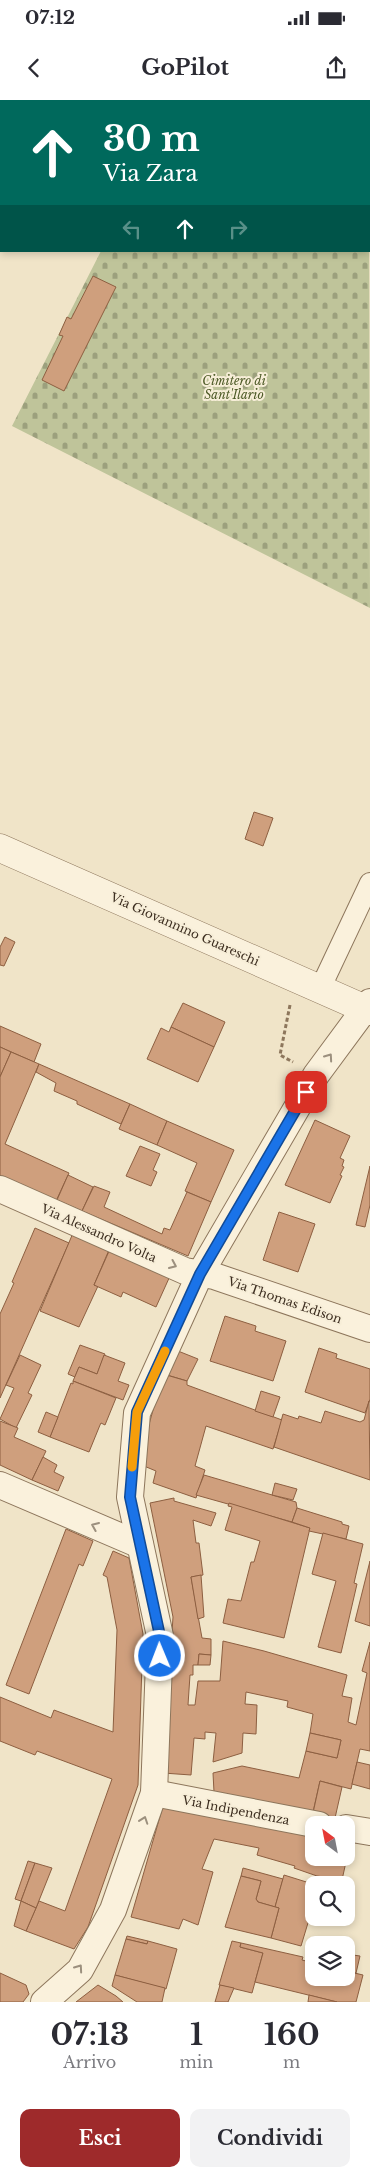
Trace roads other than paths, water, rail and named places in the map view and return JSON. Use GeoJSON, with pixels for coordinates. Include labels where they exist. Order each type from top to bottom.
{"type":"FeatureCollection","features":[{"type":"Feature","properties":{"kind":"street","name":"Via Giovannino Guareschi"},"geometry":{"type":"LineString","coordinates":[[0,848],[320,989],[368,1007]]}},
{"type":"Feature","properties":{"kind":"street"},"geometry":{"type":"LineString","coordinates":[[320,989],[370,883]]}},
{"type":"Feature","properties":{"kind":"street"},"geometry":{"type":"LineString","coordinates":[[44,2002],[80,1970],[113,1910],[154,1793],[160,1636],[130,1497],[137,1412],[200,1274],[316,1075],[368,1007]]}},
{"type":"Feature","properties":{"kind":"street","name":"Via Alessandro Volta"},"geometry":{"type":"LineString","coordinates":[[0,1189],[185,1271],[200,1274]]}},
{"type":"Feature","properties":{"kind":"street","name":"Via Thomas Edison"},"geometry":{"type":"LineString","coordinates":[[200,1274],[214,1276],[370,1329]]}},
{"type":"Feature","properties":{"kind":"street"},"geometry":{"type":"LineString","coordinates":[[0,1485],[140,1545]]}},
{"type":"Feature","properties":{"kind":"street","name":"Via Indipendenza"},"geometry":{"type":"LineString","coordinates":[[154,1793],[305,1822]]}},
{"type":"Feature","properties":{"kind":"street"},"geometry":{"type":"LineString","coordinates":[[355,1830],[370,1832]]}},
{"type":"Feature","properties":{"kind":"park label","name":"Cimitero di Sant'Ilario"},"geometry":{"type":"Point","coordinates":[234,387]}}]}
